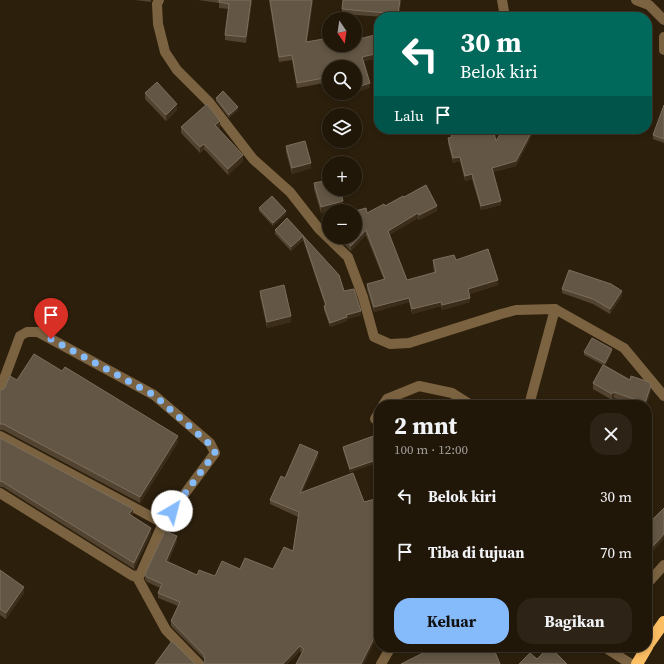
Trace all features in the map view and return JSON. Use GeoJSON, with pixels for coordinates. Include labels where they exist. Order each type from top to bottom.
{"type":"FeatureCollection","features":[{"type":"Feature","properties":{"kind":"highway"},"geometry":{"type":"LineString","coordinates":[[652,640],[664,622]]}},
{"type":"Feature","properties":{"kind":"highway"},"geometry":{"type":"LineString","coordinates":[[637,664],[644,652]]}},
{"type":"Feature","properties":{"kind":"street"},"geometry":{"type":"LineString","coordinates":[[159,0],[157,4],[158,24],[165,52],[177,70],[209,102],[253,159],[290,192],[319,229],[348,257],[363,297],[374,337],[390,344],[409,343],[516,310],[555,309],[624,348],[663,395]]}},
{"type":"Feature","properties":{"kind":"street"},"geometry":{"type":"LineString","coordinates":[[502,0],[505,12]]}},
{"type":"Feature","properties":{"kind":"street"},"geometry":{"type":"LineString","coordinates":[[636,0],[649,5],[664,20]]}},
{"type":"Feature","properties":{"kind":"street"},"geometry":{"type":"LineString","coordinates":[[664,37],[664,50]]}},
{"type":"Feature","properties":{"kind":"street"},"geometry":{"type":"LineString","coordinates":[[530,400],[555,309]]}},
{"type":"Feature","properties":{"kind":"street"},"geometry":{"type":"LineString","coordinates":[[0,390],[3,368],[20,336],[27,332],[38,332],[154,395],[210,443],[215,453],[163,523],[140,575],[137,577]]}},
{"type":"Feature","properties":{"kind":"street"},"geometry":{"type":"LineString","coordinates":[[386,400],[420,386],[452,393],[463,400]]}},
{"type":"Feature","properties":{"kind":"street"},"geometry":{"type":"LineString","coordinates":[[0,436],[163,523]]}},
{"type":"Feature","properties":{"kind":"street"},"geometry":{"type":"LineString","coordinates":[[0,493],[133,576],[137,577],[166,630],[199,664]]}},
{"type":"Feature","properties":{"kind":"street"},"geometry":{"type":"LineString","coordinates":[[652,578],[664,565]]}},
{"type":"Feature","properties":{"kind":"street"},"geometry":{"type":"LineString","coordinates":[[381,664],[388,652]]}},
{"type":"Feature","properties":{"kind":"street"},"geometry":{"type":"LineString","coordinates":[[612,652],[631,664]]}},
{"type":"Feature","properties":{"kind":"building"},"geometry":{"type":"Polygon","coordinates":[[[219,0],[251,0],[246,37],[225,35],[229,4],[219,2],[219,0]]]}},
{"type":"Feature","properties":{"kind":"building"},"geometry":{"type":"Polygon","coordinates":[[[270,0],[312,0],[306,42],[322,39],[322,52],[362,52],[362,38],[374,35],[374,54],[362,57],[370,83],[362,86],[362,60],[322,60],[322,78],[297,83],[292,55],[279,57],[270,0]]]}},
{"type":"Feature","properties":{"kind":"building"},"geometry":{"type":"Polygon","coordinates":[[[343,0],[400,0],[398,12],[376,12],[342,9],[343,0]]]}},
{"type":"Feature","properties":{"kind":"building"},"geometry":{"type":"Polygon","coordinates":[[[157,82],[177,104],[166,115],[145,93],[157,82]]]}},
{"type":"Feature","properties":{"kind":"building"},"geometry":{"type":"Polygon","coordinates":[[[223,91],[238,107],[229,115],[216,98],[223,91]]]}},
{"type":"Feature","properties":{"kind":"building"},"geometry":{"type":"Polygon","coordinates":[[[207,104],[220,121],[215,125],[243,155],[228,169],[204,144],[200,147],[181,127],[207,104]]]}},
{"type":"Feature","properties":{"kind":"building"},"geometry":{"type":"Polygon","coordinates":[[[664,105],[664,139],[653,135],[664,105]]]}},
{"type":"Feature","properties":{"kind":"building"},"geometry":{"type":"Polygon","coordinates":[[[451,134],[494,134],[496,141],[500,134],[530,134],[516,161],[492,168],[501,201],[481,206],[472,174],[465,176],[460,157],[453,158],[448,138],[452,137],[451,134]]]}},
{"type":"Feature","properties":{"kind":"building"},"geometry":{"type":"Polygon","coordinates":[[[305,141],[311,163],[292,168],[286,146],[305,141]]]}},
{"type":"Feature","properties":{"kind":"building"},"geometry":{"type":"Polygon","coordinates":[[[322,181],[322,196],[342,196],[343,201],[332,204],[322,204],[321,207],[314,183],[322,181]]]}},
{"type":"Feature","properties":{"kind":"building"},"geometry":{"type":"Polygon","coordinates":[[[426,185],[437,206],[419,215],[418,213],[388,231],[407,280],[436,272],[433,260],[454,255],[456,260],[488,249],[498,280],[468,289],[470,298],[442,305],[441,302],[412,309],[409,298],[374,307],[367,284],[385,279],[366,230],[362,234],[362,209],[366,208],[367,213],[384,204],[385,206],[403,196],[404,197],[426,185]]]}},
{"type":"Feature","properties":{"kind":"building"},"geometry":{"type":"Polygon","coordinates":[[[272,196],[286,211],[273,223],[259,208],[272,196]]]}},
{"type":"Feature","properties":{"kind":"building"},"geometry":{"type":"Polygon","coordinates":[[[287,218],[339,275],[344,291],[354,289],[361,311],[346,315],[347,317],[330,323],[324,306],[326,305],[303,236],[291,247],[275,230],[287,218]]]}},
{"type":"Feature","properties":{"kind":"building"},"geometry":{"type":"Polygon","coordinates":[[[569,270],[611,284],[622,291],[610,309],[593,299],[562,289],[569,270]]]}},
{"type":"Feature","properties":{"kind":"building"},"geometry":{"type":"Polygon","coordinates":[[[284,285],[291,316],[267,322],[260,291],[284,285]]]}},
{"type":"Feature","properties":{"kind":"building"},"geometry":{"type":"Polygon","coordinates":[[[592,338],[612,349],[605,363],[584,352],[592,338]]]}},
{"type":"Feature","properties":{"kind":"building"},"geometry":{"type":"Polygon","coordinates":[[[34,354],[62,371],[65,367],[178,436],[140,497],[3,424],[0,424],[0,390],[4,389],[10,376],[17,380],[34,354]]]}},
{"type":"Feature","properties":{"kind":"building"},"geometry":{"type":"Polygon","coordinates":[[[603,365],[630,380],[631,376],[649,382],[651,385],[646,400],[637,400],[614,392],[612,394],[593,383],[603,365]]]}},
{"type":"Feature","properties":{"kind":"building"},"geometry":{"type":"Polygon","coordinates":[[[374,436],[374,461],[350,469],[343,447],[374,436]]]}},
{"type":"Feature","properties":{"kind":"building"},"geometry":{"type":"Polygon","coordinates":[[[0,438],[133,509],[129,514],[151,528],[134,563],[0,481],[0,438]]]}},
{"type":"Feature","properties":{"kind":"building"},"geometry":{"type":"Polygon","coordinates":[[[300,444],[318,452],[300,493],[353,473],[364,502],[374,499],[374,638],[361,664],[296,664],[304,649],[300,646],[283,664],[202,664],[205,661],[204,655],[171,621],[180,602],[158,593],[162,584],[147,577],[145,574],[165,531],[177,536],[166,561],[197,575],[199,570],[215,576],[222,561],[240,569],[245,558],[273,569],[284,547],[293,551],[299,512],[270,500],[281,476],[285,478],[300,444]]]}},
{"type":"Feature","properties":{"kind":"building"},"geometry":{"type":"Polygon","coordinates":[[[664,508],[664,534],[652,547],[652,520],[664,508]]]}},
{"type":"Feature","properties":{"kind":"building"},"geometry":{"type":"Polygon","coordinates":[[[0,570],[24,587],[6,613],[0,609],[0,570]]]}},
{"type":"Feature","properties":{"kind":"building"},"geometry":{"type":"Polygon","coordinates":[[[172,641],[195,664],[155,664],[172,641]]]}},
{"type":"Feature","properties":{"kind":"building"},"geometry":{"type":"Polygon","coordinates":[[[425,652],[495,652],[500,664],[401,664],[425,652]]]}},
{"type":"Feature","properties":{"kind":"building"},"geometry":{"type":"Polygon","coordinates":[[[544,652],[555,652],[567,664],[519,664],[530,653],[537,659],[544,652]]]}},
{"type":"Feature","properties":{"kind":"route"},"geometry":{"type":"LineString","coordinates":[[51,339],[154,395],[214,448],[215,453],[172,511]]}}]}
